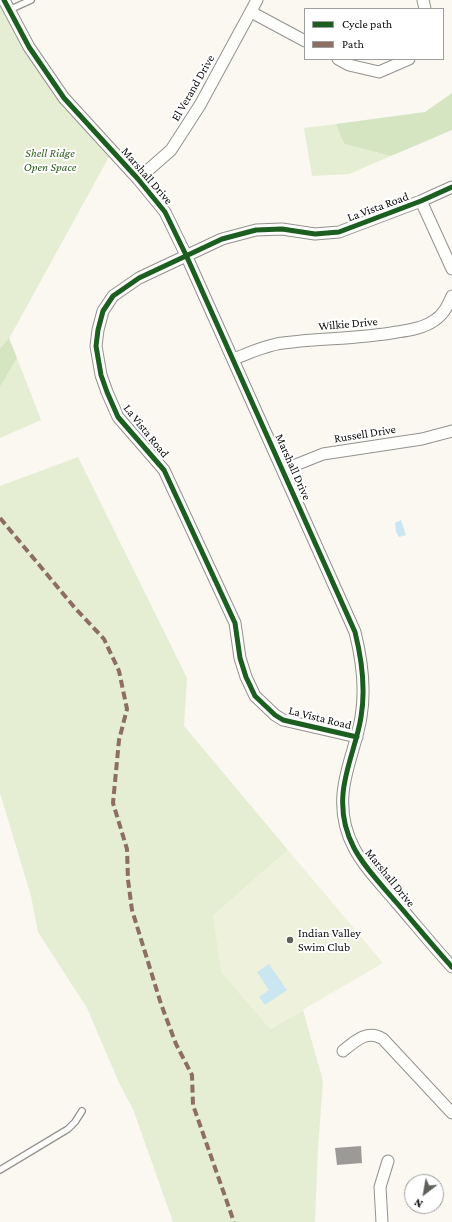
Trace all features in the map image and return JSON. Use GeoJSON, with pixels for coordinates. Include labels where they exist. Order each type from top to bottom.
{"type":"FeatureCollection","features":[{"type":"Feature","properties":{"kind":"street","name":"Marshall Drive"},"geometry":{"type":"LineString","coordinates":[[4,0],[30,47],[64,98],[138,179],[165,212],[186,255],[234,359],[355,632],[360,652],[364,697],[357,737],[343,793],[344,817],[348,832],[354,848],[368,870],[452,967]]}},
{"type":"Feature","properties":{"kind":"street","name":"El Verand Drive"},"geometry":{"type":"LineString","coordinates":[[138,179],[171,150],[200,105],[257,0]]}},
{"type":"Feature","properties":{"kind":"street"},"geometry":{"type":"LineString","coordinates":[[251,12],[304,40]]}},
{"type":"Feature","properties":{"kind":"street"},"geometry":{"type":"LineString","coordinates":[[340,60],[349,65],[379,72],[406,60]]}},
{"type":"Feature","properties":{"kind":"street","name":"La Vista Road"},"geometry":{"type":"LineString","coordinates":[[357,737],[284,720],[275,715],[255,696],[246,677],[240,658],[235,623],[164,470],[118,417],[107,392],[101,375],[96,346],[98,330],[103,311],[112,296],[139,278],[222,239],[256,230],[282,229],[315,234],[339,232],[421,201],[452,187]]}},
{"type":"Feature","properties":{"kind":"street"},"geometry":{"type":"LineString","coordinates":[[421,201],[452,269]]}},
{"type":"Feature","properties":{"kind":"street","name":"Wilkie Drive"},"geometry":{"type":"LineString","coordinates":[[234,359],[280,343],[304,340],[354,338],[417,328],[426,325],[441,315],[452,296]]}},
{"type":"Feature","properties":{"kind":"street","name":"Russell Drive"},"geometry":{"type":"LineString","coordinates":[[283,470],[323,454],[422,439],[452,431]]}},
{"type":"Feature","properties":{"kind":"street"},"geometry":{"type":"LineString","coordinates":[[343,1051],[362,1036],[379,1036],[452,1113]]}},
{"type":"Feature","properties":{"kind":"street"},"geometry":{"type":"LineString","coordinates":[[382,1222],[380,1187],[388,1161]]}},
{"type":"Feature","properties":{"kind":"lane"},"geometry":{"type":"LineString","coordinates":[[9,10],[31,0]]}},
{"type":"Feature","properties":{"kind":"lane"},"geometry":{"type":"LineString","coordinates":[[0,1170],[68,1129],[75,1122],[82,1111]]}},
{"type":"Feature","properties":{"kind":"green space","name":"Shell Ridge Open Space"},"geometry":{"type":"Polygon","coordinates":[[[0,0],[12,0],[9,10],[110,155],[0,355],[0,0]]]}},
{"type":"Feature","properties":{"kind":"green space"},"geometry":{"type":"Polygon","coordinates":[[[452,93],[452,130],[391,156],[344,144],[336,124],[425,112],[452,93]]]}},
{"type":"Feature","properties":{"kind":"green space"},"geometry":{"type":"Polygon","coordinates":[[[336,124],[344,144],[391,156],[349,174],[312,176],[304,128],[336,124]]]}},
{"type":"Feature","properties":{"kind":"green space"},"geometry":{"type":"Polygon","coordinates":[[[9,338],[17,358],[0,387],[0,349],[9,338]]]}},
{"type":"Feature","properties":{"kind":"green space"},"geometry":{"type":"Polygon","coordinates":[[[17,358],[41,420],[0,438],[0,387],[17,358]]]}},
{"type":"Feature","properties":{"kind":"green space"},"geometry":{"type":"Polygon","coordinates":[[[78,457],[187,678],[184,726],[288,850],[213,916],[270,1029],[303,1010],[323,1081],[315,1222],[173,1222],[133,1109],[120,1085],[87,1008],[38,932],[31,896],[0,793],[0,486],[78,457]]]}},
{"type":"Feature","properties":{"kind":"green space","name":"Indian Valley Swim Club"},"geometry":{"type":"Polygon","coordinates":[[[288,850],[383,963],[270,1029],[221,972],[213,916],[288,850]]]}},
{"type":"Feature","properties":{"kind":"water"},"geometry":{"type":"Polygon","coordinates":[[[401,520],[406,535],[399,537],[396,532],[395,523],[401,520]]]}},
{"type":"Feature","properties":{"kind":"water"},"geometry":{"type":"Polygon","coordinates":[[[269,964],[287,990],[265,1005],[259,997],[269,990],[257,972],[269,964]]]}},
{"type":"Feature","properties":{"kind":"building"},"geometry":{"type":"Polygon","coordinates":[[[361,1146],[362,1163],[337,1165],[335,1148],[361,1146]]]}},
{"type":"Feature","properties":{"kind":"marked path"},"geometry":{"type":"LineString","coordinates":[[0,518],[75,608],[104,639],[119,671],[127,709],[119,740],[113,803],[127,849],[128,880],[132,910],[161,1004],[176,1044],[192,1075],[193,1105],[234,1222]]}},
{"type":"Feature","properties":{"kind":"cycle path"},"geometry":{"type":"LineString","coordinates":[[4,0],[29,47],[64,98],[138,179],[165,212],[186,255],[355,632],[360,653],[363,695],[359,727],[346,775],[343,794],[343,811],[346,827],[351,841],[358,854],[375,878],[452,967]]}},
{"type":"Feature","properties":{"kind":"cycle path"},"geometry":{"type":"LineString","coordinates":[[357,737],[283,720],[275,715],[255,696],[246,677],[240,658],[235,623],[164,470],[118,417],[107,392],[101,375],[96,346],[98,330],[103,311],[113,296],[139,278],[222,239],[256,230],[282,229],[315,234],[339,232],[421,201],[452,187]]}},
{"type":"Feature","properties":{"kind":"place","name":"Indian Valley Swim Club"},"geometry":{"type":"Point","coordinates":[290,940]}}]}
